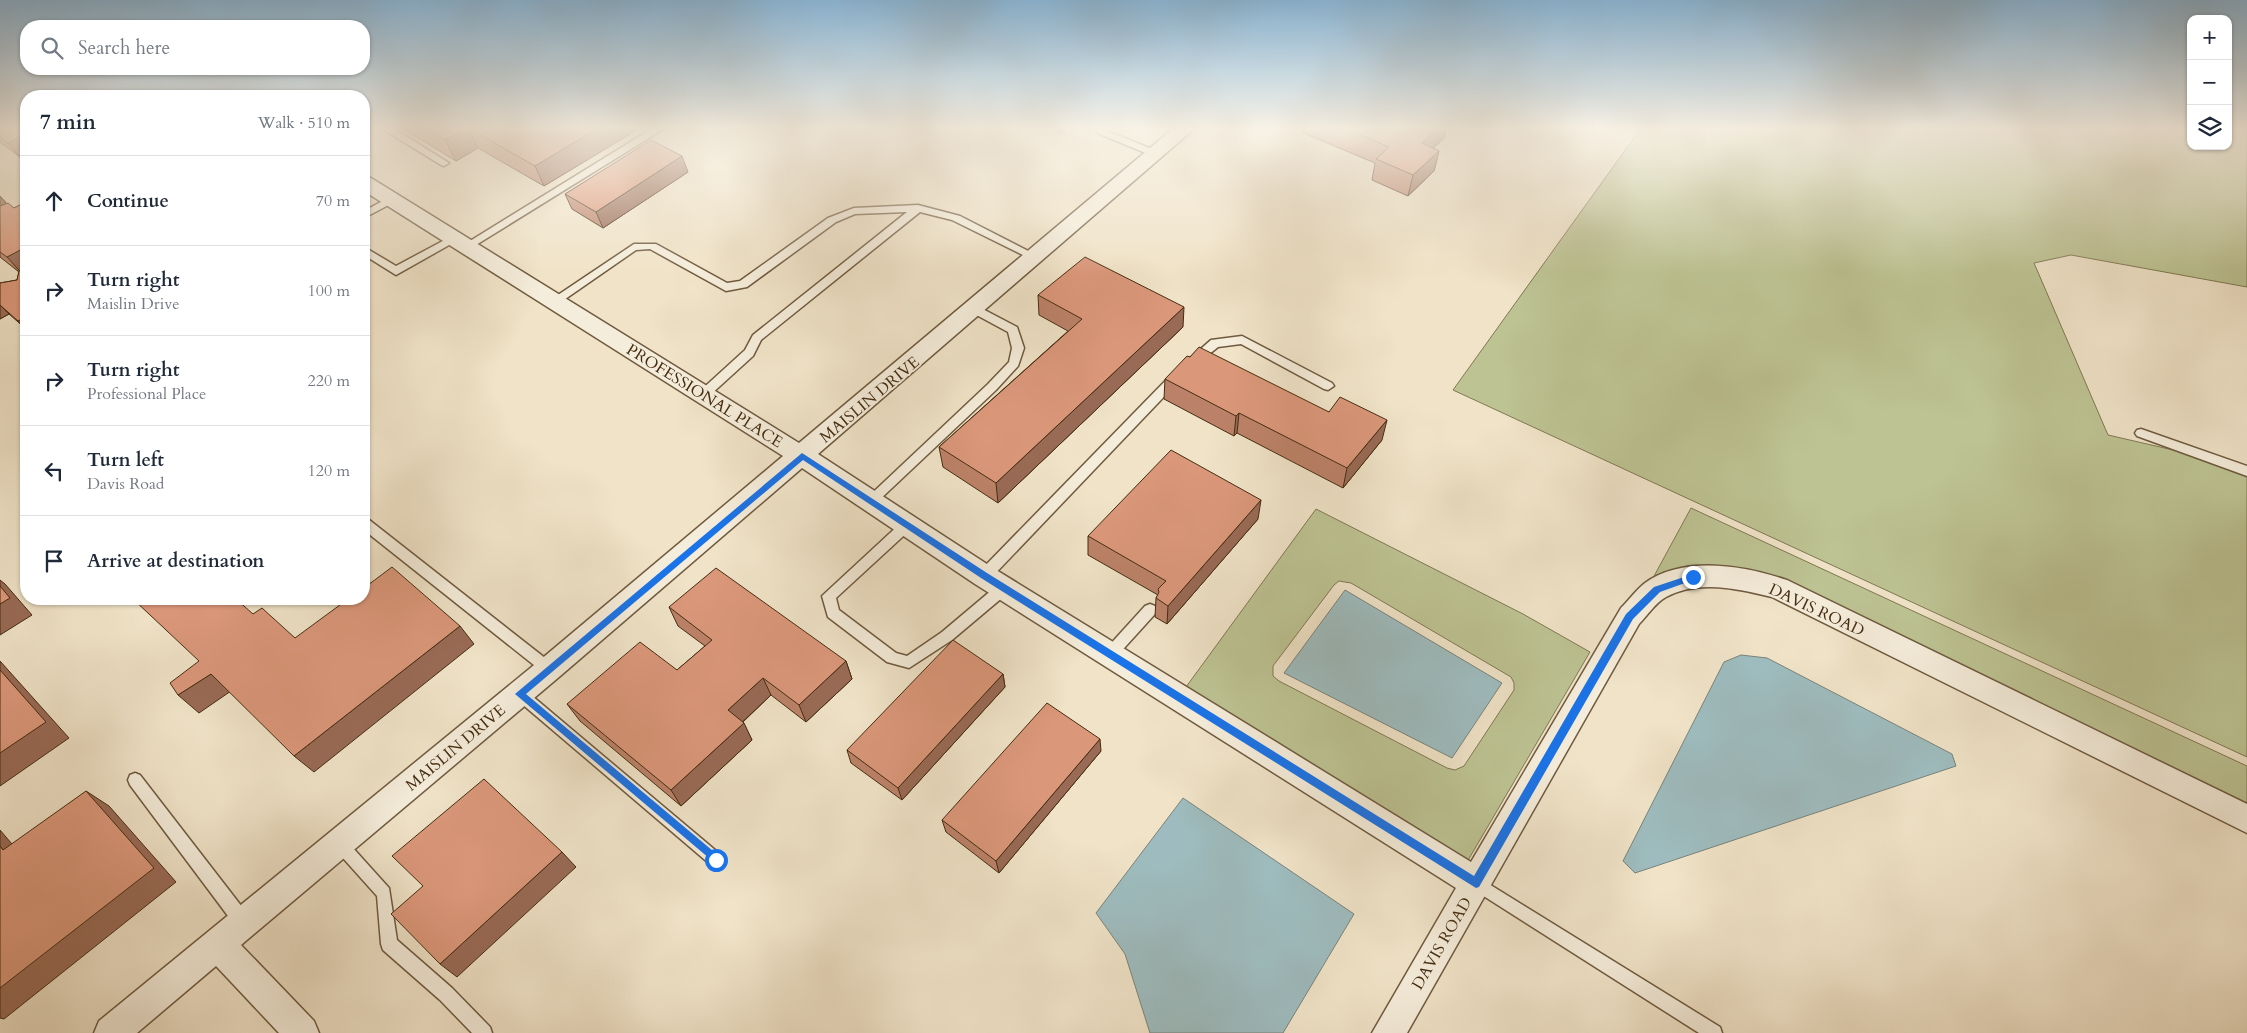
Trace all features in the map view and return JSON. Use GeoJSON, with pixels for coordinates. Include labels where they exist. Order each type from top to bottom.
{"type":"FeatureCollection","features":[{"type":"Feature","properties":{"kind":"street","name":"MAISLIN DRIVE"},"geometry":{"type":"LineString","coordinates":[[111,1033],[520,694],[1130,176]]}},
{"type":"Feature","properties":{"kind":"street","name":"PROFESSIONAL PLACE"},"geometry":{"type":"LineString","coordinates":[[370,186],[802,456],[994,582],[1476,883]]}},
{"type":"Feature","properties":{"kind":"street","name":"DAVIS ROAD"},"geometry":{"type":"LineString","coordinates":[[1389,1033],[1630,616],[1657,590],[1693,577],[1740,578],[1778,588],[2247,819]]}},
{"type":"Feature","properties":{"kind":"street"},"geometry":{"type":"LineString","coordinates":[[217,944],[302,1033]]}},
{"type":"Feature","properties":{"kind":"lane"},"geometry":{"type":"LineString","coordinates":[[370,254],[396,271],[461,242],[576,176]]}},
{"type":"Feature","properties":{"kind":"lane"},"geometry":{"type":"LineString","coordinates":[[370,212],[392,199]]}},
{"type":"Feature","properties":{"kind":"lane"},"geometry":{"type":"LineString","coordinates":[[704,394],[749,353],[757,338],[918,208]]}},
{"type":"Feature","properties":{"kind":"lane"},"geometry":{"type":"LineString","coordinates":[[554,301],[634,248],[652,246],[726,287],[743,284],[832,220],[854,211],[918,208],[956,218],[1035,257]]}},
{"type":"Feature","properties":{"kind":"lane"},"geometry":{"type":"LineString","coordinates":[[871,501],[992,387],[1014,363],[1018,348],[1013,330],[975,309]]}},
{"type":"Feature","properties":{"kind":"lane"},"geometry":{"type":"LineString","coordinates":[[907,525],[829,596],[833,613],[892,658],[909,662],[947,636],[1091,467],[1189,363],[1216,343],[1242,340],[1328,386]]}},
{"type":"Feature","properties":{"kind":"lane"},"geometry":{"type":"LineString","coordinates":[[2141,434],[2247,471]]}},
{"type":"Feature","properties":{"kind":"lane"},"geometry":{"type":"LineString","coordinates":[[370,528],[549,669]]}},
{"type":"Feature","properties":{"kind":"lane"},"geometry":{"type":"LineString","coordinates":[[1110,653],[1150,610]]}},
{"type":"Feature","properties":{"kind":"lane"},"geometry":{"type":"LineString","coordinates":[[520,694],[716,860]]}},
{"type":"Feature","properties":{"kind":"lane"},"geometry":{"type":"LineString","coordinates":[[135,780],[243,922]]}},
{"type":"Feature","properties":{"kind":"lane"},"geometry":{"type":"LineString","coordinates":[[339,843],[384,893],[389,944],[446,994],[484,1033]]}},
{"type":"Feature","properties":{"kind":"lane"},"geometry":{"type":"LineString","coordinates":[[1476,883],[1714,1033]]}},
{"type":"Feature","properties":{"kind":"green space"},"geometry":{"type":"Polygon","coordinates":[[[1606,176],[2247,176],[2247,287],[2071,255],[2034,263],[2108,435],[2247,467],[2247,757],[1453,390],[1606,176]]]}},
{"type":"Feature","properties":{"kind":"green space"},"geometry":{"type":"Polygon","coordinates":[[[1691,508],[2247,766],[2247,807],[1782,580],[1735,567],[1688,566],[1653,578],[1691,508]]]}},
{"type":"Feature","properties":{"kind":"green space"},"geometry":{"type":"Polygon","coordinates":[[[1316,509],[1523,614],[1590,652],[1467,862],[1186,687],[1316,509]],[[1339,581],[1334,585],[1273,666],[1273,676],[1279,681],[1447,768],[1455,770],[1464,766],[1514,690],[1514,683],[1511,677],[1351,583],[1339,581]]]}},
{"type":"Feature","properties":{"kind":"water"},"geometry":{"type":"Polygon","coordinates":[[[1345,590],[1502,683],[1452,758],[1284,673],[1345,590]]]}},
{"type":"Feature","properties":{"kind":"water"},"geometry":{"type":"Polygon","coordinates":[[[1741,655],[1767,658],[1952,754],[1956,766],[1635,873],[1623,861],[1724,662],[1741,655]]]}},
{"type":"Feature","properties":{"kind":"water"},"geometry":{"type":"Polygon","coordinates":[[[1183,798],[1354,914],[1283,1033],[1150,1033],[1125,954],[1096,913],[1183,798]]]}},
{"type":"Feature","properties":{"kind":"building"},"geometry":{"type":"Polygon","coordinates":[[[593,176],[651,176],[596,212],[565,194],[593,176]]]}},
{"type":"Feature","properties":{"kind":"building"},"geometry":{"type":"Polygon","coordinates":[[[8,203],[14,208],[20,205],[20,250],[7,257],[0,252],[0,206],[8,203]]]}},
{"type":"Feature","properties":{"kind":"building"},"geometry":{"type":"Polygon","coordinates":[[[1085,257],[1184,307],[996,483],[939,447],[1082,319],[1038,295],[1085,257]]]}},
{"type":"Feature","properties":{"kind":"building"},"geometry":{"type":"Polygon","coordinates":[[[19,271],[20,320],[18,321],[0,305],[0,283],[17,280],[19,271]]]}},
{"type":"Feature","properties":{"kind":"building"},"geometry":{"type":"Polygon","coordinates":[[[1199,347],[1329,412],[1340,397],[1387,420],[1347,468],[1239,413],[1236,416],[1165,379],[1187,356],[1190,357],[1199,347]]]}},
{"type":"Feature","properties":{"kind":"building"},"geometry":{"type":"Polygon","coordinates":[[[1171,450],[1261,500],[1168,606],[1156,598],[1159,592],[1158,589],[1166,581],[1088,536],[1171,450]]]}},
{"type":"Feature","properties":{"kind":"building"},"geometry":{"type":"Polygon","coordinates":[[[392,567],[460,626],[294,756],[211,674],[178,695],[170,683],[199,661],[139,605],[243,605],[253,614],[262,608],[295,638],[340,605],[370,605],[370,584],[392,567]]]}},
{"type":"Feature","properties":{"kind":"building"},"geometry":{"type":"Polygon","coordinates":[[[716,568],[846,661],[799,705],[763,678],[728,710],[744,723],[671,790],[567,704],[640,642],[677,670],[712,640],[669,607],[716,568]]]}},
{"type":"Feature","properties":{"kind":"building"},"geometry":{"type":"Polygon","coordinates":[[[0,586],[10,598],[0,604],[0,586]]]}},
{"type":"Feature","properties":{"kind":"building"},"geometry":{"type":"Polygon","coordinates":[[[953,640],[1003,674],[898,788],[847,750],[953,640]]]}},
{"type":"Feature","properties":{"kind":"building"},"geometry":{"type":"Polygon","coordinates":[[[0,670],[46,722],[0,753],[0,670]]]}},
{"type":"Feature","properties":{"kind":"building"},"geometry":{"type":"Polygon","coordinates":[[[1047,703],[1100,739],[996,861],[942,820],[1047,703]]]}},
{"type":"Feature","properties":{"kind":"building"},"geometry":{"type":"Polygon","coordinates":[[[484,779],[562,852],[440,964],[391,914],[423,886],[392,856],[484,779]]]}},
{"type":"Feature","properties":{"kind":"building"},"geometry":{"type":"Polygon","coordinates":[[[86,791],[154,868],[0,988],[0,846],[3,850],[86,791]]]}},
{"type":"Feature","properties":{"kind":"route"},"geometry":{"type":"LineString","coordinates":[[716,860],[520,694],[802,456],[984,576],[1476,883],[1630,616],[1657,590],[1693,577]]}}]}
